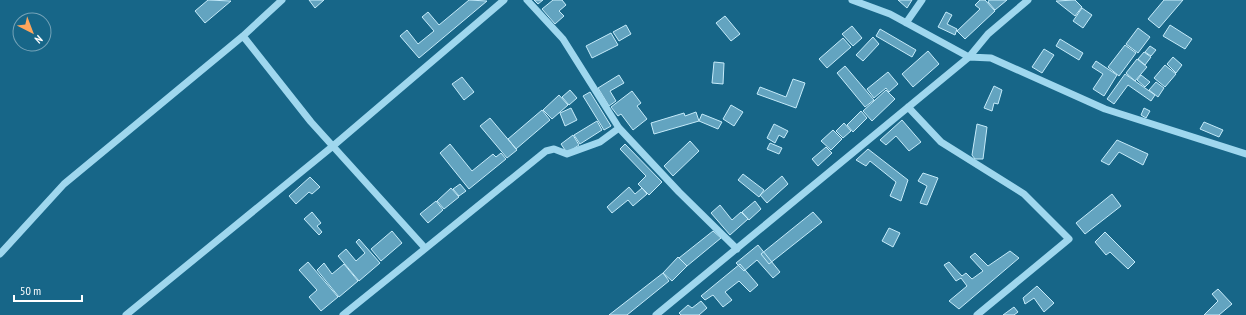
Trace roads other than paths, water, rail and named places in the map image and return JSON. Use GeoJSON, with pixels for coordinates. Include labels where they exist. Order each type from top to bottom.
{"type":"FeatureCollection","features":[{"type":"Feature","properties":{"kind":"street"},"geometry":{"type":"LineString","coordinates":[[0,254],[64,184],[243,36],[282,0]]}},
{"type":"Feature","properties":{"kind":"street"},"geometry":{"type":"LineString","coordinates":[[126,315],[333,146],[504,0]]}},
{"type":"Feature","properties":{"kind":"street"},"geometry":{"type":"LineString","coordinates":[[527,0],[563,38],[619,128],[679,192],[737,249]]}},
{"type":"Feature","properties":{"kind":"street"},"geometry":{"type":"LineString","coordinates":[[852,0],[890,14],[969,57],[991,58],[1105,109],[1246,154]]}},
{"type":"Feature","properties":{"kind":"street"},"geometry":{"type":"LineString","coordinates":[[906,23],[922,0]]}},
{"type":"Feature","properties":{"kind":"street"},"geometry":{"type":"LineString","coordinates":[[656,315],[969,57],[988,34],[1028,0]]}},
{"type":"Feature","properties":{"kind":"street"},"geometry":{"type":"LineString","coordinates":[[243,36],[311,122],[425,248]]}},
{"type":"Feature","properties":{"kind":"street"},"geometry":{"type":"LineString","coordinates":[[908,107],[941,142],[1024,194],[1069,240],[977,315]]}},
{"type":"Feature","properties":{"kind":"street"},"geometry":{"type":"LineString","coordinates":[[343,315],[546,151],[554,149],[567,154],[600,142],[619,128]]}}]}
